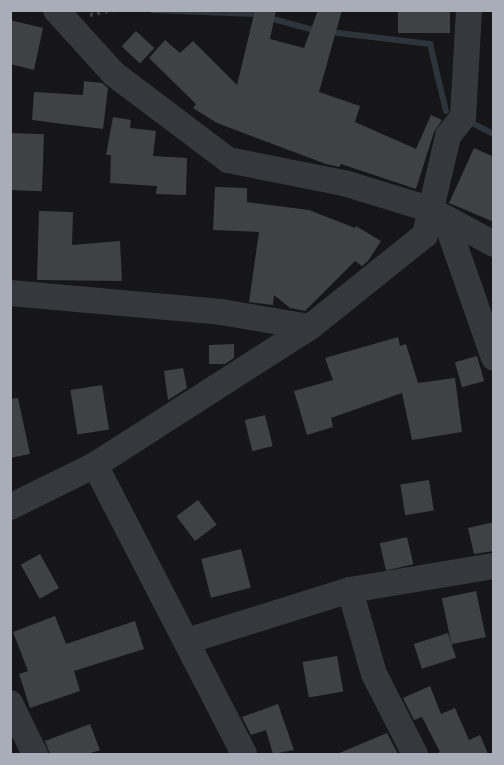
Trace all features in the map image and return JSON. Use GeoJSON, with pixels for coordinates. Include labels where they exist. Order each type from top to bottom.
{"type":"FeatureCollection","features":[{"type":"Feature","properties":{"kind":"street"},"geometry":{"type":"LineString","coordinates":[[56,10],[114,74],[228,160],[344,183],[437,214],[494,244]]}},
{"type":"Feature","properties":{"kind":"street"},"geometry":{"type":"LineString","coordinates":[[10,507],[95,465],[310,327],[426,235],[437,214],[448,136],[462,117],[468,10]]}},
{"type":"Feature","properties":{"kind":"street"},"geometry":{"type":"LineString","coordinates":[[437,214],[494,358]]}},
{"type":"Feature","properties":{"kind":"street"},"geometry":{"type":"LineString","coordinates":[[10,292],[221,312],[310,327]]}},
{"type":"Feature","properties":{"kind":"street"},"geometry":{"type":"LineString","coordinates":[[95,465],[244,754]]}},
{"type":"Feature","properties":{"kind":"street"},"geometry":{"type":"LineString","coordinates":[[187,641],[350,590],[494,566]]}},
{"type":"Feature","properties":{"kind":"street"},"geometry":{"type":"LineString","coordinates":[[350,590],[374,674],[415,754]]}},
{"type":"Feature","properties":{"kind":"street"},"geometry":{"type":"LineString","coordinates":[[10,703],[35,754]]}},
{"type":"Feature","properties":{"kind":"building"},"geometry":{"type":"Polygon","coordinates":[[[255,10],[276,10],[270,39],[304,48],[318,10],[342,10],[319,92],[360,106],[355,122],[416,149],[431,115],[442,120],[434,132],[416,189],[341,164],[339,167],[326,164],[217,123],[193,108],[196,104],[149,58],[165,40],[180,53],[193,41],[237,85],[255,10]]]}},
{"type":"Feature","properties":{"kind":"building"},"geometry":{"type":"Polygon","coordinates":[[[398,10],[450,10],[450,33],[398,33],[398,10]]]}},
{"type":"Feature","properties":{"kind":"building"},"geometry":{"type":"Polygon","coordinates":[[[10,20],[43,28],[34,70],[10,64],[10,20]]]}},
{"type":"Feature","properties":{"kind":"building"},"geometry":{"type":"Polygon","coordinates":[[[136,31],[154,48],[140,63],[122,46],[136,31]]]}},
{"type":"Feature","properties":{"kind":"building"},"geometry":{"type":"Polygon","coordinates":[[[84,81],[102,83],[108,88],[103,129],[32,120],[34,92],[83,95],[84,81]]]}},
{"type":"Feature","properties":{"kind":"building"},"geometry":{"type":"Polygon","coordinates":[[[113,117],[131,120],[130,128],[156,131],[153,156],[187,158],[186,195],[156,194],[157,186],[110,183],[111,155],[106,155],[113,117]]]}},
{"type":"Feature","properties":{"kind":"building"},"geometry":{"type":"Polygon","coordinates":[[[10,133],[44,134],[42,191],[10,190],[10,133]]]}},
{"type":"Feature","properties":{"kind":"building"},"geometry":{"type":"Polygon","coordinates":[[[474,148],[494,157],[494,222],[449,203],[474,148]]]}},
{"type":"Feature","properties":{"kind":"building"},"geometry":{"type":"Polygon","coordinates":[[[215,187],[247,188],[247,202],[309,210],[355,228],[356,226],[381,241],[368,261],[362,266],[355,261],[305,311],[290,308],[274,295],[273,305],[249,302],[259,232],[213,230],[215,187]]]}},
{"type":"Feature","properties":{"kind":"building"},"geometry":{"type":"Polygon","coordinates":[[[39,211],[73,212],[72,245],[120,241],[122,281],[37,280],[39,211]]]}},
{"type":"Feature","properties":{"kind":"building"},"geometry":{"type":"Polygon","coordinates":[[[398,337],[400,346],[406,344],[418,383],[455,378],[462,432],[412,440],[402,393],[331,418],[333,427],[307,435],[294,391],[333,380],[325,358],[398,337]]]}},
{"type":"Feature","properties":{"kind":"building"},"geometry":{"type":"Polygon","coordinates":[[[234,344],[234,358],[225,364],[209,364],[209,345],[234,344]]]}},
{"type":"Feature","properties":{"kind":"building"},"geometry":{"type":"Polygon","coordinates":[[[477,356],[484,381],[462,387],[455,362],[477,356]]]}},
{"type":"Feature","properties":{"kind":"building"},"geometry":{"type":"Polygon","coordinates":[[[183,368],[187,388],[168,400],[164,371],[183,368]]]}},
{"type":"Feature","properties":{"kind":"building"},"geometry":{"type":"Polygon","coordinates":[[[102,385],[109,429],[77,434],[70,390],[102,385]]]}},
{"type":"Feature","properties":{"kind":"building"},"geometry":{"type":"Polygon","coordinates":[[[18,398],[30,454],[10,458],[10,399],[18,398]]]}},
{"type":"Feature","properties":{"kind":"building"},"geometry":{"type":"Polygon","coordinates":[[[265,415],[273,446],[252,451],[245,420],[265,415]]]}},
{"type":"Feature","properties":{"kind":"building"},"geometry":{"type":"Polygon","coordinates":[[[429,480],[434,511],[405,515],[400,485],[429,480]]]}},
{"type":"Feature","properties":{"kind":"building"},"geometry":{"type":"Polygon","coordinates":[[[198,500],[217,525],[195,541],[176,516],[198,500]]]}},
{"type":"Feature","properties":{"kind":"building"},"geometry":{"type":"Polygon","coordinates":[[[494,522],[494,551],[474,554],[468,528],[494,522]]]}},
{"type":"Feature","properties":{"kind":"building"},"geometry":{"type":"Polygon","coordinates":[[[407,537],[413,564],[386,571],[380,543],[407,537]]]}},
{"type":"Feature","properties":{"kind":"building"},"geometry":{"type":"Polygon","coordinates":[[[241,549],[251,588],[211,598],[201,559],[241,549]]]}},
{"type":"Feature","properties":{"kind":"building"},"geometry":{"type":"Polygon","coordinates":[[[40,554],[59,588],[40,599],[21,565],[40,554]]]}},
{"type":"Feature","properties":{"kind":"building"},"geometry":{"type":"Polygon","coordinates":[[[476,591],[486,637],[452,644],[442,598],[476,591]]]}},
{"type":"Feature","properties":{"kind":"building"},"geometry":{"type":"Polygon","coordinates":[[[55,616],[66,644],[135,621],[144,649],[74,671],[80,691],[30,708],[19,674],[28,671],[13,632],[55,616]]]}},
{"type":"Feature","properties":{"kind":"building"},"geometry":{"type":"Polygon","coordinates":[[[448,633],[456,658],[422,669],[414,644],[448,633]]]}},
{"type":"Feature","properties":{"kind":"building"},"geometry":{"type":"Polygon","coordinates":[[[337,656],[343,691],[309,698],[303,662],[337,656]]]}},
{"type":"Feature","properties":{"kind":"building"},"geometry":{"type":"Polygon","coordinates":[[[430,686],[441,714],[455,708],[469,740],[480,735],[488,754],[435,754],[440,752],[422,717],[414,720],[403,698],[430,686]]]}},
{"type":"Feature","properties":{"kind":"building"},"geometry":{"type":"Polygon","coordinates":[[[278,704],[294,750],[273,754],[266,730],[251,735],[242,717],[278,704]]]}},
{"type":"Feature","properties":{"kind":"building"},"geometry":{"type":"Polygon","coordinates":[[[90,724],[100,750],[88,754],[50,754],[45,741],[90,724]]]}},
{"type":"Feature","properties":{"kind":"building"},"geometry":{"type":"Polygon","coordinates":[[[387,733],[398,754],[337,754],[387,733]]]}},
{"type":"Feature","properties":{"kind":"waterway"},"geometry":{"type":"LineString","coordinates":[[153,10],[255,14],[317,31]]}},
{"type":"Feature","properties":{"kind":"waterway"},"geometry":{"type":"LineString","coordinates":[[330,32],[430,44],[446,111]]}},
{"type":"Feature","properties":{"kind":"waterway"},"geometry":{"type":"LineString","coordinates":[[472,123],[494,134]]}}]}
